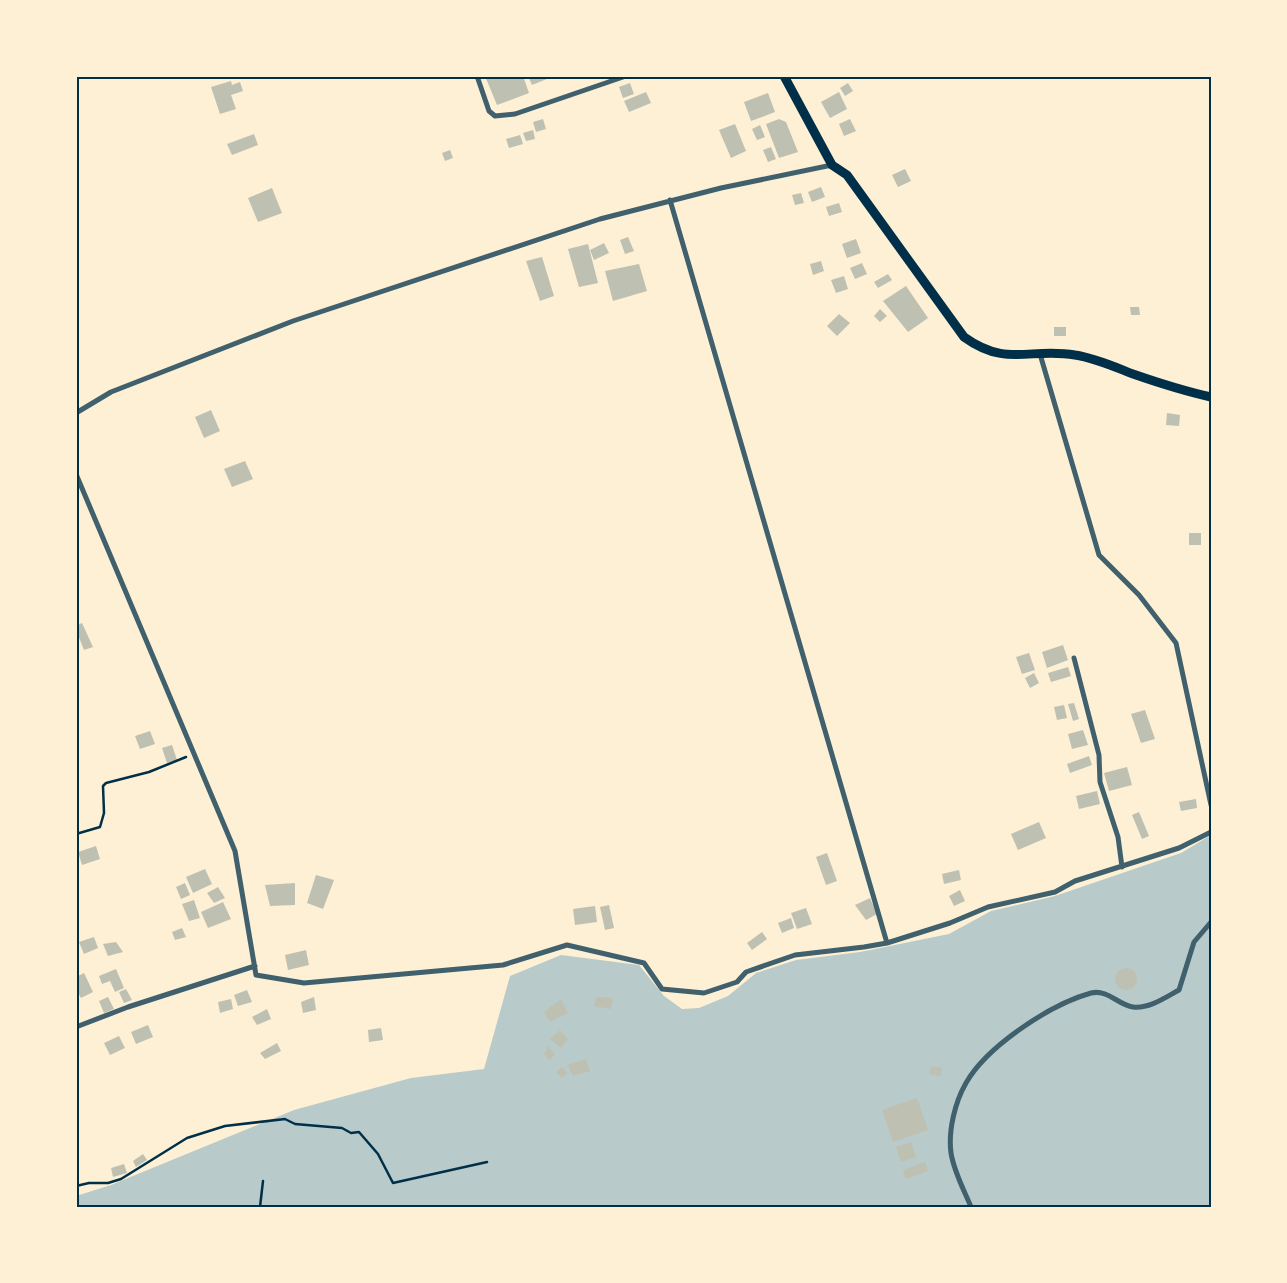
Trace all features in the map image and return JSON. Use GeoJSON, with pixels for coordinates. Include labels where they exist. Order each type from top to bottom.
{"type":"FeatureCollection","features":[{"type":"Feature","properties":{"kind":"main road"},"geometry":{"type":"LineString","coordinates":[[784,76],[832,165],[847,175],[964,337],[980,348],[997,353],[1018,356],[1074,354],[1174,388],[1211,397]]}},
{"type":"Feature","properties":{"kind":"street"},"geometry":{"type":"LineString","coordinates":[[477,76],[490,110],[495,116],[515,114],[626,76]]}},
{"type":"Feature","properties":{"kind":"street"},"geometry":{"type":"LineString","coordinates":[[76,413],[110,392],[293,321],[600,219],[670,200],[832,165]]}},
{"type":"Feature","properties":{"kind":"street"},"geometry":{"type":"LineString","coordinates":[[670,200],[887,942]]}},
{"type":"Feature","properties":{"kind":"street"},"geometry":{"type":"LineString","coordinates":[[1040,354],[1099,555],[1139,595],[1176,643],[1211,805]]}},
{"type":"Feature","properties":{"kind":"street"},"geometry":{"type":"LineString","coordinates":[[76,474],[235,851],[256,975],[304,983],[504,965],[567,945],[644,963],[662,989],[704,994],[737,982],[746,972],[794,955],[864,948],[887,942],[950,923],[988,907],[1055,892],[1075,882],[1179,848],[1211,832]]}},
{"type":"Feature","properties":{"kind":"street"},"geometry":{"type":"LineString","coordinates":[[1074,658],[1099,755],[1100,782],[1118,837],[1122,867]]}},
{"type":"Feature","properties":{"kind":"street"},"geometry":{"type":"LineString","coordinates":[[971,1207],[951,1153],[951,1133],[955,1109],[966,1083],[985,1059],[1014,1034],[1045,1013],[1090,993],[1100,992],[1133,1007],[1150,1005],[1179,990],[1194,942],[1211,922]]}},
{"type":"Feature","properties":{"kind":"street"},"geometry":{"type":"LineString","coordinates":[[76,1027],[128,1007],[255,966]]}},
{"type":"Feature","properties":{"kind":"path"},"geometry":{"type":"LineString","coordinates":[[76,834],[100,827],[104,814],[103,786],[106,783],[149,772],[193,755]]}},
{"type":"Feature","properties":{"kind":"path"},"geometry":{"type":"LineString","coordinates":[[76,1186],[89,1183],[108,1183],[121,1179],[186,1138],[210,1129],[285,1119],[295,1124],[342,1128],[351,1133],[359,1132],[378,1154],[393,1183],[487,1162]]}},
{"type":"Feature","properties":{"kind":"path"},"geometry":{"type":"LineString","coordinates":[[260,1207],[263,1181]]}},
{"type":"Feature","properties":{"kind":"shaded area"},"geometry":{"type":"Polygon","coordinates":[[[1211,835],[1211,1207],[76,1207],[76,1196],[111,1185],[294,1110],[411,1078],[484,1069],[510,976],[561,955],[639,965],[664,996],[682,1009],[699,1008],[728,996],[756,973],[796,960],[860,952],[949,934],[991,911],[1055,896],[1181,853],[1211,835]]]}},
{"type":"Feature","properties":{"kind":"building"},"geometry":{"type":"Polygon","coordinates":[[[485,76],[523,76],[529,93],[497,105],[485,76]]]}},
{"type":"Feature","properties":{"kind":"building"},"geometry":{"type":"Polygon","coordinates":[[[528,76],[545,76],[547,79],[532,85],[528,76]]]}},
{"type":"Feature","properties":{"kind":"building"},"geometry":{"type":"Polygon","coordinates":[[[231,81],[232,85],[240,82],[243,91],[231,95],[236,109],[220,114],[211,87],[231,81]]]}},
{"type":"Feature","properties":{"kind":"building"},"geometry":{"type":"Polygon","coordinates":[[[630,83],[634,94],[623,98],[619,87],[630,83]]]}},
{"type":"Feature","properties":{"kind":"building"},"geometry":{"type":"Polygon","coordinates":[[[848,83],[853,91],[845,96],[840,88],[848,83]]]}},
{"type":"Feature","properties":{"kind":"building"},"geometry":{"type":"Polygon","coordinates":[[[646,92],[651,103],[629,112],[624,101],[646,92]]]}},
{"type":"Feature","properties":{"kind":"building"},"geometry":{"type":"Polygon","coordinates":[[[839,92],[847,109],[830,118],[821,102],[839,92]]]}},
{"type":"Feature","properties":{"kind":"building"},"geometry":{"type":"Polygon","coordinates":[[[768,93],[775,112],[751,121],[744,102],[768,93]]]}},
{"type":"Feature","properties":{"kind":"building"},"geometry":{"type":"Polygon","coordinates":[[[543,119],[546,129],[536,132],[533,122],[543,119]]]}},
{"type":"Feature","properties":{"kind":"building"},"geometry":{"type":"Polygon","coordinates":[[[779,119],[786,122],[798,152],[779,158],[766,124],[779,119]]]}},
{"type":"Feature","properties":{"kind":"building"},"geometry":{"type":"Polygon","coordinates":[[[850,119],[856,131],[844,136],[839,124],[850,119]]]}},
{"type":"Feature","properties":{"kind":"building"},"geometry":{"type":"Polygon","coordinates":[[[735,124],[746,151],[731,158],[719,130],[735,124]]]}},
{"type":"Feature","properties":{"kind":"building"},"geometry":{"type":"Polygon","coordinates":[[[760,125],[765,137],[757,140],[752,129],[760,125]]]}},
{"type":"Feature","properties":{"kind":"building"},"geometry":{"type":"Polygon","coordinates":[[[533,130],[535,139],[526,141],[523,133],[533,130]]]}},
{"type":"Feature","properties":{"kind":"building"},"geometry":{"type":"Polygon","coordinates":[[[254,134],[258,145],[232,155],[227,144],[254,134]]]}},
{"type":"Feature","properties":{"kind":"building"},"geometry":{"type":"Polygon","coordinates":[[[520,135],[523,144],[509,148],[506,139],[520,135]]]}},
{"type":"Feature","properties":{"kind":"building"},"geometry":{"type":"Polygon","coordinates":[[[771,147],[776,159],[768,162],[763,150],[771,147]]]}},
{"type":"Feature","properties":{"kind":"building"},"geometry":{"type":"Polygon","coordinates":[[[450,150],[453,158],[445,161],[442,153],[450,150]]]}},
{"type":"Feature","properties":{"kind":"building"},"geometry":{"type":"Polygon","coordinates":[[[905,169],[911,181],[898,187],[892,175],[905,169]]]}},
{"type":"Feature","properties":{"kind":"building"},"geometry":{"type":"Polygon","coordinates":[[[821,187],[825,197],[812,202],[808,192],[821,187]]]}},
{"type":"Feature","properties":{"kind":"building"},"geometry":{"type":"Polygon","coordinates":[[[272,188],[282,213],[258,222],[248,198],[272,188]]]}},
{"type":"Feature","properties":{"kind":"building"},"geometry":{"type":"Polygon","coordinates":[[[801,193],[804,203],[795,205],[792,195],[801,193]]]}},
{"type":"Feature","properties":{"kind":"building"},"geometry":{"type":"Polygon","coordinates":[[[839,203],[842,212],[829,216],[826,207],[839,203]]]}},
{"type":"Feature","properties":{"kind":"building"},"geometry":{"type":"Polygon","coordinates":[[[628,237],[634,251],[625,254],[620,240],[628,237]]]}},
{"type":"Feature","properties":{"kind":"building"},"geometry":{"type":"Polygon","coordinates":[[[856,239],[861,253],[847,258],[842,244],[856,239]]]}},
{"type":"Feature","properties":{"kind":"building"},"geometry":{"type":"Polygon","coordinates":[[[604,243],[609,253],[594,260],[590,250],[604,243]]]}},
{"type":"Feature","properties":{"kind":"building"},"geometry":{"type":"Polygon","coordinates":[[[588,244],[598,283],[579,287],[568,249],[588,244]]]}},
{"type":"Feature","properties":{"kind":"building"},"geometry":{"type":"Polygon","coordinates":[[[542,257],[554,296],[540,301],[526,261],[542,257]]]}},
{"type":"Feature","properties":{"kind":"building"},"geometry":{"type":"Polygon","coordinates":[[[821,261],[824,271],[813,275],[810,264],[821,261]]]}},
{"type":"Feature","properties":{"kind":"building"},"geometry":{"type":"Polygon","coordinates":[[[862,263],[867,274],[855,279],[850,268],[862,263]]]}},
{"type":"Feature","properties":{"kind":"building"},"geometry":{"type":"Polygon","coordinates":[[[639,264],[647,291],[613,301],[605,271],[639,264]]]}},
{"type":"Feature","properties":{"kind":"building"},"geometry":{"type":"Polygon","coordinates":[[[888,274],[892,280],[878,288],[874,282],[888,274]]]}},
{"type":"Feature","properties":{"kind":"building"},"geometry":{"type":"Polygon","coordinates":[[[844,276],[848,289],[836,293],[831,280],[844,276]]]}},
{"type":"Feature","properties":{"kind":"building"},"geometry":{"type":"Polygon","coordinates":[[[906,286],[928,318],[908,332],[883,301],[906,286]]]}},
{"type":"Feature","properties":{"kind":"building"},"geometry":{"type":"Polygon","coordinates":[[[1130,307],[1139,307],[1140,315],[1131,315],[1130,307]]]}},
{"type":"Feature","properties":{"kind":"building"},"geometry":{"type":"Polygon","coordinates":[[[880,309],[887,316],[880,322],[874,316],[880,309]]]}},
{"type":"Feature","properties":{"kind":"building"},"geometry":{"type":"Polygon","coordinates":[[[839,314],[850,323],[837,336],[827,326],[839,314]]]}},
{"type":"Feature","properties":{"kind":"building"},"geometry":{"type":"Polygon","coordinates":[[[1054,327],[1066,327],[1066,336],[1054,336],[1054,327]]]}},
{"type":"Feature","properties":{"kind":"building"},"geometry":{"type":"Polygon","coordinates":[[[211,410],[220,431],[204,438],[195,417],[211,410]]]}},
{"type":"Feature","properties":{"kind":"building"},"geometry":{"type":"Polygon","coordinates":[[[1167,413],[1180,415],[1179,426],[1166,425],[1167,413]]]}},
{"type":"Feature","properties":{"kind":"building"},"geometry":{"type":"Polygon","coordinates":[[[245,461],[253,479],[232,487],[224,469],[245,461]]]}},
{"type":"Feature","properties":{"kind":"building"},"geometry":{"type":"Polygon","coordinates":[[[1189,533],[1201,533],[1201,545],[1189,545],[1189,533]]]}},
{"type":"Feature","properties":{"kind":"building"},"geometry":{"type":"Polygon","coordinates":[[[82,623],[93,647],[84,650],[76,630],[76,626],[82,623]]]}},
{"type":"Feature","properties":{"kind":"building"},"geometry":{"type":"Polygon","coordinates":[[[1063,645],[1068,660],[1047,668],[1042,652],[1063,645]]]}},
{"type":"Feature","properties":{"kind":"building"},"geometry":{"type":"Polygon","coordinates":[[[1029,653],[1035,670],[1022,674],[1016,657],[1029,653]]]}},
{"type":"Feature","properties":{"kind":"building"},"geometry":{"type":"Polygon","coordinates":[[[1068,667],[1071,676],[1051,682],[1048,673],[1068,667]]]}},
{"type":"Feature","properties":{"kind":"building"},"geometry":{"type":"Polygon","coordinates":[[[1034,673],[1039,683],[1030,688],[1025,678],[1034,673]]]}},
{"type":"Feature","properties":{"kind":"building"},"geometry":{"type":"Polygon","coordinates":[[[1074,703],[1079,719],[1073,721],[1068,704],[1074,703]]]}},
{"type":"Feature","properties":{"kind":"building"},"geometry":{"type":"Polygon","coordinates":[[[1064,705],[1067,718],[1057,720],[1054,707],[1064,705]]]}},
{"type":"Feature","properties":{"kind":"building"},"geometry":{"type":"Polygon","coordinates":[[[1145,710],[1155,739],[1141,743],[1131,714],[1145,710]]]}},
{"type":"Feature","properties":{"kind":"building"},"geometry":{"type":"Polygon","coordinates":[[[1083,730],[1088,745],[1072,749],[1068,734],[1083,730]]]}},
{"type":"Feature","properties":{"kind":"building"},"geometry":{"type":"Polygon","coordinates":[[[150,731],[155,744],[140,749],[135,736],[150,731]]]}},
{"type":"Feature","properties":{"kind":"building"},"geometry":{"type":"Polygon","coordinates":[[[172,745],[177,760],[167,763],[162,748],[172,745]]]}},
{"type":"Feature","properties":{"kind":"building"},"geometry":{"type":"Polygon","coordinates":[[[1089,756],[1092,765],[1070,773],[1067,764],[1089,756]]]}},
{"type":"Feature","properties":{"kind":"building"},"geometry":{"type":"Polygon","coordinates":[[[1127,767],[1132,785],[1109,791],[1104,773],[1127,767]]]}},
{"type":"Feature","properties":{"kind":"building"},"geometry":{"type":"Polygon","coordinates":[[[1097,791],[1100,804],[1079,809],[1076,796],[1097,791]]]}},
{"type":"Feature","properties":{"kind":"building"},"geometry":{"type":"Polygon","coordinates":[[[1196,799],[1197,808],[1181,811],[1179,802],[1196,799]]]}},
{"type":"Feature","properties":{"kind":"building"},"geometry":{"type":"Polygon","coordinates":[[[1139,812],[1149,836],[1142,839],[1132,815],[1139,812]]]}},
{"type":"Feature","properties":{"kind":"building"},"geometry":{"type":"Polygon","coordinates":[[[1039,822],[1046,838],[1018,850],[1011,834],[1039,822]]]}},
{"type":"Feature","properties":{"kind":"building"},"geometry":{"type":"Polygon","coordinates":[[[96,846],[100,859],[82,865],[78,852],[96,846]]]}},
{"type":"Feature","properties":{"kind":"building"},"geometry":{"type":"Polygon","coordinates":[[[827,853],[837,881],[826,885],[816,857],[827,853]]]}},
{"type":"Feature","properties":{"kind":"building"},"geometry":{"type":"Polygon","coordinates":[[[205,869],[212,884],[193,893],[186,877],[205,869]]]}},
{"type":"Feature","properties":{"kind":"building"},"geometry":{"type":"Polygon","coordinates":[[[959,870],[961,880],[944,884],[942,874],[959,870]]]}},
{"type":"Feature","properties":{"kind":"building"},"geometry":{"type":"Polygon","coordinates":[[[316,875],[334,880],[323,909],[307,903],[316,875]]]}},
{"type":"Feature","properties":{"kind":"building"},"geometry":{"type":"Polygon","coordinates":[[[185,883],[190,895],[181,899],[176,887],[185,883]]]}},
{"type":"Feature","properties":{"kind":"building"},"geometry":{"type":"Polygon","coordinates":[[[295,883],[295,905],[270,906],[265,885],[295,883]]]}},
{"type":"Feature","properties":{"kind":"building"},"geometry":{"type":"Polygon","coordinates":[[[218,887],[225,898],[214,903],[207,893],[218,887]]]}},
{"type":"Feature","properties":{"kind":"building"},"geometry":{"type":"Polygon","coordinates":[[[960,890],[965,901],[954,906],[949,896],[960,890]]]}},
{"type":"Feature","properties":{"kind":"building"},"geometry":{"type":"Polygon","coordinates":[[[870,898],[877,914],[866,920],[855,905],[870,898]]]}},
{"type":"Feature","properties":{"kind":"building"},"geometry":{"type":"Polygon","coordinates":[[[194,900],[200,918],[189,921],[182,904],[194,900]]]}},
{"type":"Feature","properties":{"kind":"building"},"geometry":{"type":"Polygon","coordinates":[[[223,902],[231,919],[208,928],[201,912],[223,902]]]}},
{"type":"Feature","properties":{"kind":"building"},"geometry":{"type":"Polygon","coordinates":[[[609,905],[614,928],[605,930],[600,907],[609,905]]]}},
{"type":"Feature","properties":{"kind":"building"},"geometry":{"type":"Polygon","coordinates":[[[595,906],[597,922],[575,925],[573,909],[595,906]]]}},
{"type":"Feature","properties":{"kind":"building"},"geometry":{"type":"Polygon","coordinates":[[[806,908],[812,924],[797,929],[791,913],[806,908]]]}},
{"type":"Feature","properties":{"kind":"building"},"geometry":{"type":"Polygon","coordinates":[[[791,918],[794,928],[782,933],[778,923],[791,918]]]}},
{"type":"Feature","properties":{"kind":"building"},"geometry":{"type":"Polygon","coordinates":[[[182,928],[186,937],[175,940],[172,932],[182,928]]]}},
{"type":"Feature","properties":{"kind":"building"},"geometry":{"type":"Polygon","coordinates":[[[762,932],[767,939],[752,950],[747,943],[762,932]]]}},
{"type":"Feature","properties":{"kind":"building"},"geometry":{"type":"Polygon","coordinates":[[[94,937],[98,948],[84,954],[79,942],[94,937]]]}},
{"type":"Feature","properties":{"kind":"building"},"geometry":{"type":"Polygon","coordinates":[[[116,942],[123,952],[108,956],[103,944],[116,942]]]}},
{"type":"Feature","properties":{"kind":"building"},"geometry":{"type":"Polygon","coordinates":[[[306,950],[309,965],[288,970],[285,955],[306,950]]]}},
{"type":"Feature","properties":{"kind":"building"},"geometry":{"type":"Polygon","coordinates":[[[1126,968],[1134,971],[1137,979],[1134,987],[1126,990],[1118,987],[1115,979],[1118,971],[1126,968]]]}},
{"type":"Feature","properties":{"kind":"building"},"geometry":{"type":"Polygon","coordinates":[[[116,969],[124,988],[115,992],[110,981],[102,984],[99,976],[116,969]]]}},
{"type":"Feature","properties":{"kind":"building"},"geometry":{"type":"Polygon","coordinates":[[[84,973],[93,992],[81,998],[76,989],[76,977],[84,973]]]}},
{"type":"Feature","properties":{"kind":"building"},"geometry":{"type":"Polygon","coordinates":[[[126,989],[132,1000],[124,1003],[119,992],[126,989]]]}},
{"type":"Feature","properties":{"kind":"building"},"geometry":{"type":"Polygon","coordinates":[[[247,990],[252,1002],[238,1006],[234,995],[247,990]]]}},
{"type":"Feature","properties":{"kind":"building"},"geometry":{"type":"Polygon","coordinates":[[[108,997],[114,1009],[104,1013],[99,1001],[108,997]]]}},
{"type":"Feature","properties":{"kind":"building"},"geometry":{"type":"Polygon","coordinates":[[[314,997],[316,1010],[303,1013],[301,1002],[314,997]]]}},
{"type":"Feature","properties":{"kind":"building"},"geometry":{"type":"Polygon","coordinates":[[[596,997],[613,998],[611,1009],[594,1006],[596,997]]]}},
{"type":"Feature","properties":{"kind":"building"},"geometry":{"type":"Polygon","coordinates":[[[231,999],[233,1009],[220,1013],[218,1002],[231,999]]]}},
{"type":"Feature","properties":{"kind":"building"},"geometry":{"type":"Polygon","coordinates":[[[561,999],[568,1013],[550,1022],[544,1012],[561,999]]]}},
{"type":"Feature","properties":{"kind":"building"},"geometry":{"type":"Polygon","coordinates":[[[267,1009],[271,1019],[257,1025],[252,1017],[267,1009]]]}},
{"type":"Feature","properties":{"kind":"building"},"geometry":{"type":"Polygon","coordinates":[[[148,1025],[153,1037],[136,1044],[131,1032],[148,1025]]]}},
{"type":"Feature","properties":{"kind":"building"},"geometry":{"type":"Polygon","coordinates":[[[381,1028],[383,1040],[369,1042],[368,1030],[381,1028]]]}},
{"type":"Feature","properties":{"kind":"building"},"geometry":{"type":"Polygon","coordinates":[[[560,1030],[568,1039],[561,1048],[550,1039],[560,1030]]]}},
{"type":"Feature","properties":{"kind":"building"},"geometry":{"type":"Polygon","coordinates":[[[119,1036],[125,1048],[110,1055],[104,1043],[119,1036]]]}},
{"type":"Feature","properties":{"kind":"building"},"geometry":{"type":"Polygon","coordinates":[[[277,1043],[281,1051],[265,1059],[260,1053],[277,1043]]]}},
{"type":"Feature","properties":{"kind":"building"},"geometry":{"type":"Polygon","coordinates":[[[548,1046],[555,1054],[550,1060],[544,1054],[548,1046]]]}},
{"type":"Feature","properties":{"kind":"building"},"geometry":{"type":"Polygon","coordinates":[[[586,1059],[590,1071],[573,1076],[567,1065],[586,1059]]]}},
{"type":"Feature","properties":{"kind":"building"},"geometry":{"type":"Polygon","coordinates":[[[931,1066],[942,1068],[941,1076],[929,1074],[931,1066]]]}},
{"type":"Feature","properties":{"kind":"building"},"geometry":{"type":"Polygon","coordinates":[[[562,1067],[567,1073],[562,1078],[556,1072],[562,1067]]]}},
{"type":"Feature","properties":{"kind":"building"},"geometry":{"type":"Polygon","coordinates":[[[917,1098],[928,1130],[893,1142],[882,1110],[917,1098]]]}},
{"type":"Feature","properties":{"kind":"building"},"geometry":{"type":"Polygon","coordinates":[[[911,1142],[916,1157],[901,1162],[896,1147],[911,1142]]]}},
{"type":"Feature","properties":{"kind":"building"},"geometry":{"type":"Polygon","coordinates":[[[143,1154],[147,1160],[136,1167],[133,1161],[143,1154]]]}},
{"type":"Feature","properties":{"kind":"building"},"geometry":{"type":"Polygon","coordinates":[[[925,1162],[928,1171],[906,1179],[903,1170],[925,1162]]]}},
{"type":"Feature","properties":{"kind":"building"},"geometry":{"type":"Polygon","coordinates":[[[124,1164],[127,1173],[113,1177],[111,1168],[124,1164]]]}}]}
